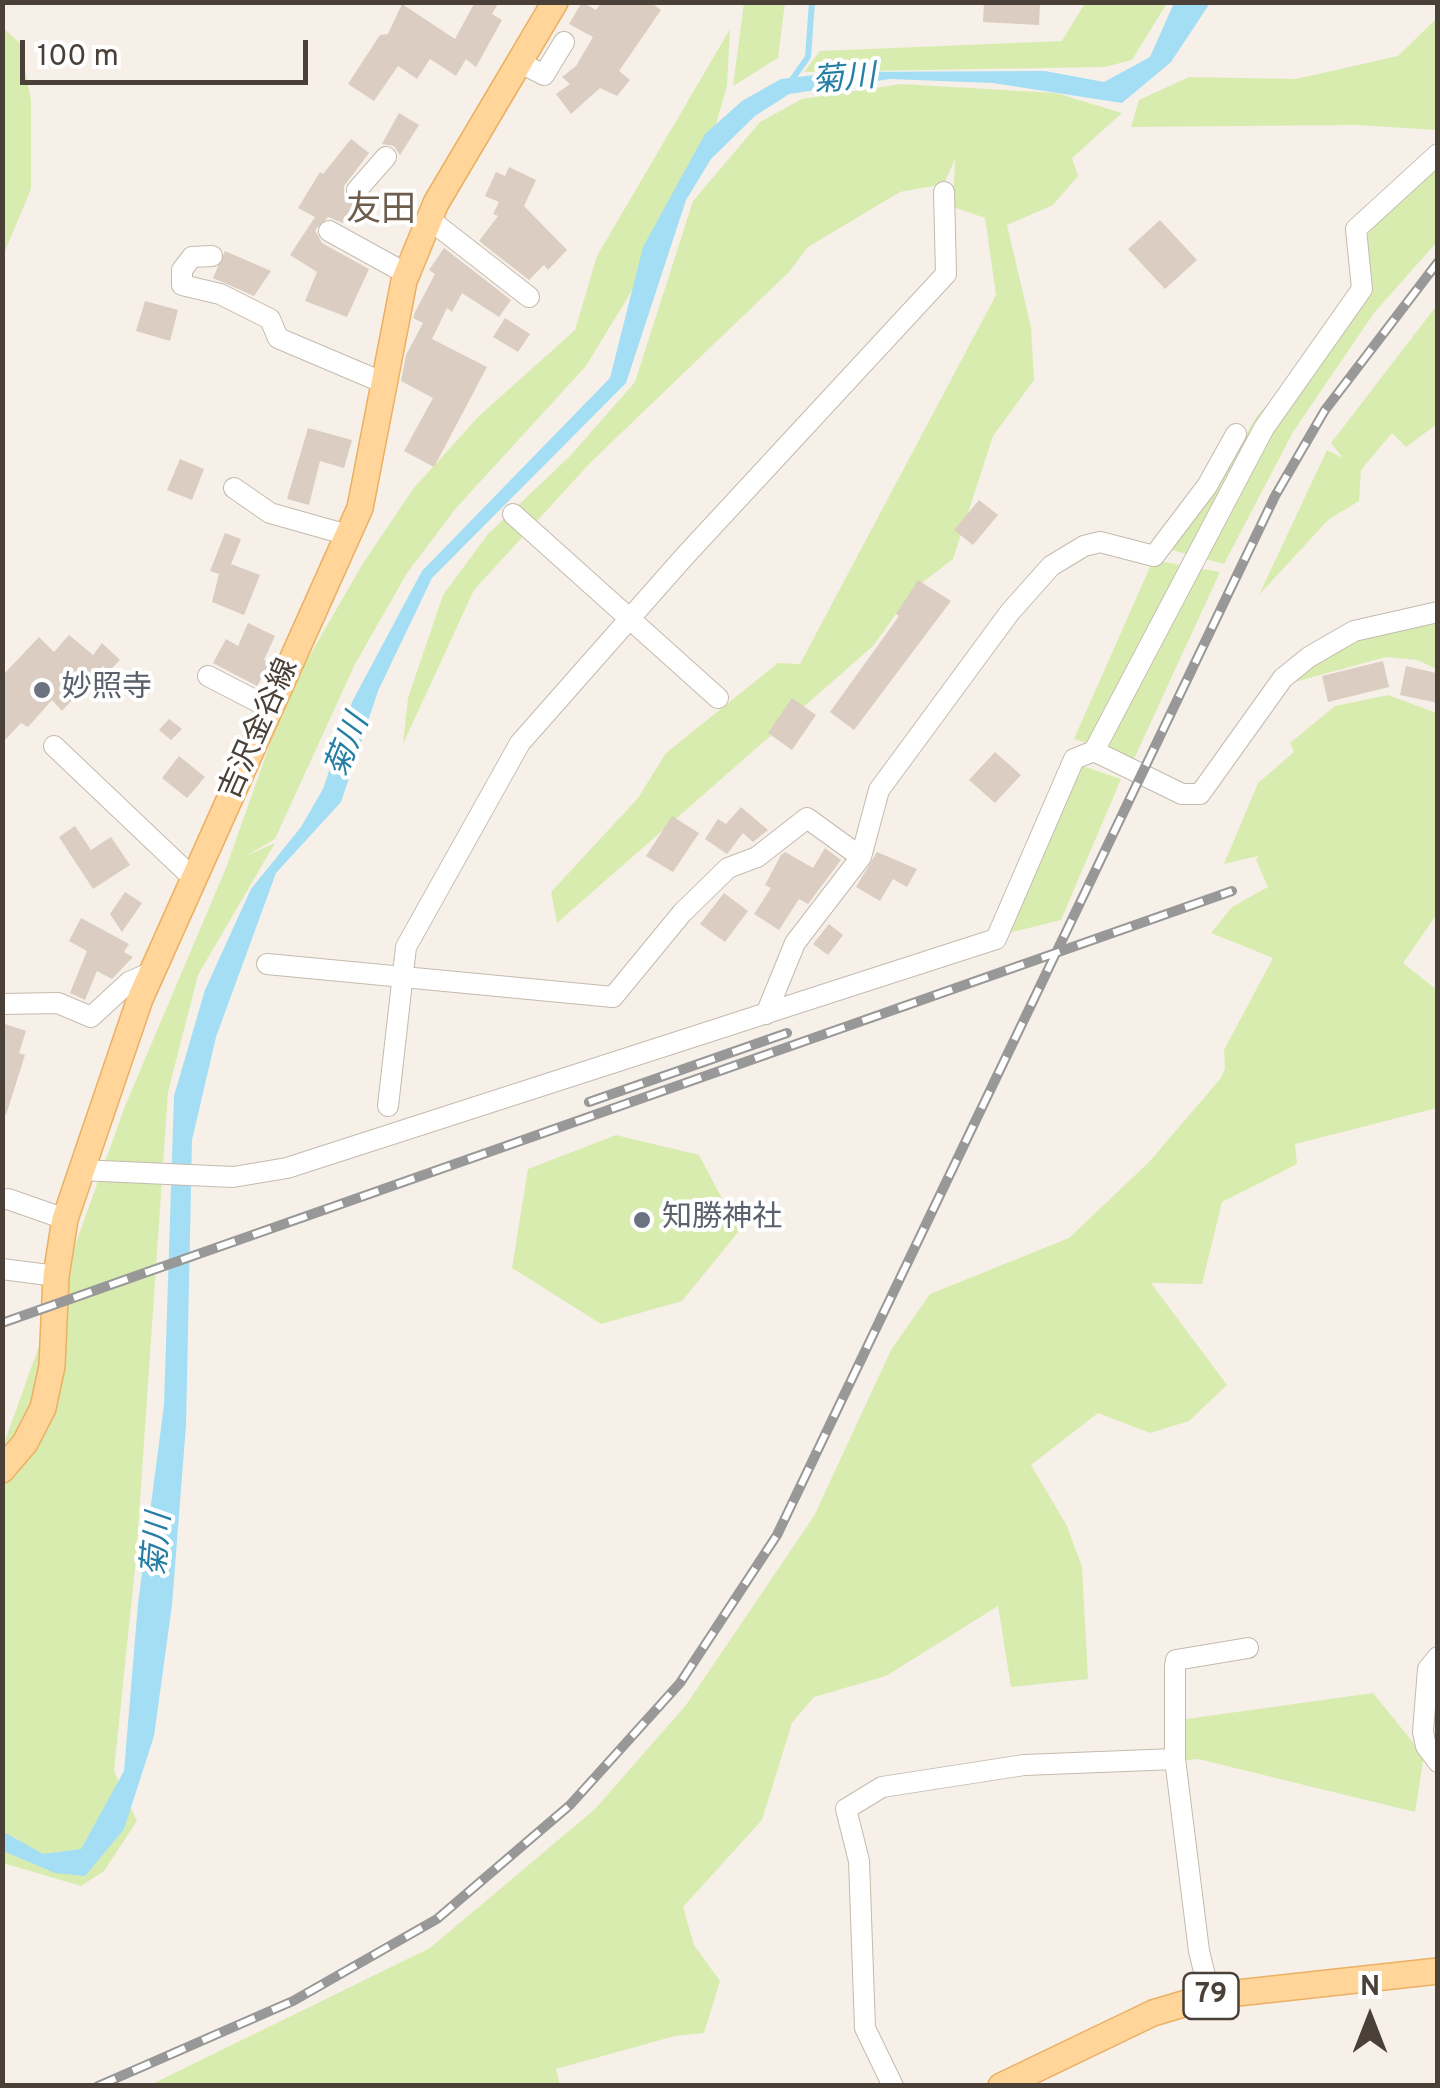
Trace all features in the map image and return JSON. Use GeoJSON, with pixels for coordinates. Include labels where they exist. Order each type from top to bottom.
{"type":"FeatureCollection","features":[{"type":"Feature","properties":{"kind":"main road","name":"吉沢金谷線"},"geometry":{"type":"LineString","coordinates":[[2,1470],[25,1443],[42,1408],[52,1366],[56,1276],[65,1219],[152,972],[360,508],[407,274],[428,220],[555,2]]}},
{"type":"Feature","properties":{"kind":"main road","name":"79"},"geometry":{"type":"LineString","coordinates":[[1001,2086],[1153,2013],[1210,1996],[1438,1971]]}},
{"type":"Feature","properties":{"kind":"street"},"geometry":{"type":"LineString","coordinates":[[520,62],[544,75],[564,42]]}},
{"type":"Feature","properties":{"kind":"street"},"geometry":{"type":"LineString","coordinates":[[80,1170],[233,1178],[288,1168],[996,938],[1074,758],[1094,751],[1264,428],[1362,290],[1356,229],[1438,154]]}},
{"type":"Feature","properties":{"kind":"street"},"geometry":{"type":"LineString","coordinates":[[358,190],[386,157]]}},
{"type":"Feature","properties":{"kind":"street"},"geometry":{"type":"LineString","coordinates":[[388,1106],[406,946],[520,743],[946,274],[944,192]]}},
{"type":"Feature","properties":{"kind":"street"},"geometry":{"type":"LineString","coordinates":[[428,220],[530,297]]}},
{"type":"Feature","properties":{"kind":"street"},"geometry":{"type":"LineString","coordinates":[[329,231],[407,274]]}},
{"type":"Feature","properties":{"kind":"street"},"geometry":{"type":"LineString","coordinates":[[212,256],[192,257],[182,270],[182,285],[220,294],[270,319],[278,338],[384,383]]}},
{"type":"Feature","properties":{"kind":"street"},"geometry":{"type":"LineString","coordinates":[[766,1014],[795,943],[860,857],[879,790],[1010,612],[1052,566],[1084,546],[1100,542],[1154,556],[1207,486],[1236,434]]}},
{"type":"Feature","properties":{"kind":"street"},"geometry":{"type":"LineString","coordinates":[[234,488],[270,513],[348,535]]}},
{"type":"Feature","properties":{"kind":"street"},"geometry":{"type":"LineString","coordinates":[[513,514],[718,698]]}},
{"type":"Feature","properties":{"kind":"street"},"geometry":{"type":"LineString","coordinates":[[1094,751],[1182,794],[1200,794],[1282,678],[1309,657],[1354,631],[1438,612]]}},
{"type":"Feature","properties":{"kind":"street"},"geometry":{"type":"LineString","coordinates":[[208,676],[270,708]]}},
{"type":"Feature","properties":{"kind":"street"},"geometry":{"type":"LineString","coordinates":[[54,746],[194,880]]}},
{"type":"Feature","properties":{"kind":"street"},"geometry":{"type":"LineString","coordinates":[[267,964],[612,998],[682,914],[728,868],[758,858],[806,818],[860,857]]}},
{"type":"Feature","properties":{"kind":"street"},"geometry":{"type":"LineString","coordinates":[[2,1004],[58,1004],[92,1018],[129,982],[152,972]]}},
{"type":"Feature","properties":{"kind":"street"},"geometry":{"type":"LineString","coordinates":[[8,1199],[65,1219]]}},
{"type":"Feature","properties":{"kind":"street"},"geometry":{"type":"LineString","coordinates":[[2,1269],[56,1276]]}},
{"type":"Feature","properties":{"kind":"street"},"geometry":{"type":"LineString","coordinates":[[1210,1996],[1199,1951],[1175,1759],[1176,1660],[1248,1648]]}},
{"type":"Feature","properties":{"kind":"street"},"geometry":{"type":"LineString","coordinates":[[1438,1657],[1428,1669],[1423,1732],[1426,1746],[1438,1762]]}},
{"type":"Feature","properties":{"kind":"street"},"geometry":{"type":"LineString","coordinates":[[893,2086],[865,2028],[859,1861],[846,1808],[882,1786],[988,1770],[1175,1759]]}},
{"type":"Feature","properties":{"kind":"green space"},"geometry":{"type":"Polygon","coordinates":[[[744,3],[785,3],[778,58],[733,86],[744,3]]]}},
{"type":"Feature","properties":{"kind":"green space"},"geometry":{"type":"Polygon","coordinates":[[[1085,3],[1167,3],[1132,60],[1105,67],[804,72],[820,51],[1062,41],[1085,3]]]}},
{"type":"Feature","properties":{"kind":"green space"},"geometry":{"type":"Polygon","coordinates":[[[1437,18],[1437,130],[1356,125],[1131,127],[1139,100],[1189,77],[1296,79],[1398,56],[1437,18]]]}},
{"type":"Feature","properties":{"kind":"green space"},"geometry":{"type":"Polygon","coordinates":[[[3,28],[20,43],[31,100],[31,189],[3,256],[3,28]]]}},
{"type":"Feature","properties":{"kind":"green space"},"geometry":{"type":"Polygon","coordinates":[[[730,29],[727,86],[716,124],[631,292],[586,366],[457,507],[407,573],[355,664],[275,839],[246,856],[275,843],[198,975],[168,1092],[136,1559],[114,1771],[137,1821],[104,1871],[81,1886],[3,1863],[2,1449],[125,1106],[226,868],[288,693],[362,565],[413,489],[479,416],[575,330],[597,256],[730,29]]]}},
{"type":"Feature","properties":{"kind":"green space"},"geometry":{"type":"Polygon","coordinates":[[[901,84],[1056,93],[1122,113],[1072,158],[1078,176],[1053,205],[1007,225],[1031,327],[1034,380],[993,436],[953,559],[914,589],[873,646],[557,923],[551,892],[638,798],[666,753],[778,663],[800,664],[996,295],[985,218],[953,207],[955,159],[944,184],[900,192],[808,247],[789,272],[591,462],[474,590],[403,744],[408,698],[443,595],[488,534],[571,455],[635,382],[693,201],[760,122],[802,99],[901,84]]]}},
{"type":"Feature","properties":{"kind":"green space"},"geometry":{"type":"Polygon","coordinates":[[[1437,169],[1437,242],[1374,313],[1293,432],[1224,564],[1168,549],[1209,496],[1257,416],[1367,292],[1368,227],[1437,169]]]}},
{"type":"Feature","properties":{"kind":"green space"},"geometry":{"type":"Polygon","coordinates":[[[1437,305],[1437,424],[1406,447],[1392,433],[1361,470],[1359,501],[1328,520],[1259,595],[1327,450],[1343,458],[1331,443],[1437,305]]]}},
{"type":"Feature","properties":{"kind":"green space"},"geometry":{"type":"Polygon","coordinates":[[[1153,560],[1220,572],[1134,759],[1074,739],[1153,560]]]}},
{"type":"Feature","properties":{"kind":"green space"},"geometry":{"type":"Polygon","coordinates":[[[1437,622],[1437,669],[1417,660],[1386,657],[1291,683],[1318,657],[1392,628],[1437,622]]]}},
{"type":"Feature","properties":{"kind":"green space"},"geometry":{"type":"Polygon","coordinates":[[[1388,695],[1437,713],[1437,914],[1403,963],[1437,990],[1437,1108],[1295,1144],[1297,1164],[1222,1202],[1202,1284],[1151,1283],[1227,1385],[1189,1421],[1150,1433],[1098,1413],[1031,1465],[1067,1526],[1082,1567],[1088,1679],[1011,1687],[998,1606],[886,1676],[814,1697],[792,1723],[762,1820],[683,1907],[694,1945],[720,1981],[704,2033],[675,2036],[556,2069],[560,2085],[150,2085],[430,1948],[595,1809],[686,1705],[814,1516],[891,1350],[930,1294],[1069,1238],[1149,1162],[1220,1079],[1225,1069],[1224,1050],[1273,958],[1211,933],[1232,907],[1268,887],[1256,860],[1258,856],[1224,864],[1258,783],[1294,752],[1290,743],[1335,706],[1388,695]]]}},
{"type":"Feature","properties":{"kind":"green space"},"geometry":{"type":"Polygon","coordinates":[[[1083,766],[1121,779],[1061,920],[1005,934],[1083,766]]]}},
{"type":"Feature","properties":{"kind":"green space"},"geometry":{"type":"Polygon","coordinates":[[[616,1135],[699,1155],[739,1231],[682,1301],[601,1324],[512,1268],[528,1169],[616,1135]]]}},
{"type":"Feature","properties":{"kind":"green space"},"geometry":{"type":"Polygon","coordinates":[[[1373,1693],[1424,1756],[1415,1812],[1198,1759],[1179,1761],[1179,1720],[1373,1693]]]}},
{"type":"Feature","properties":{"kind":"water","name":"菊川"},"geometry":{"type":"Polygon","coordinates":[[[1174,3],[1210,3],[1171,62],[1122,103],[993,83],[890,79],[789,94],[755,116],[711,159],[686,200],[626,383],[432,578],[378,691],[341,802],[276,873],[216,1037],[192,1140],[186,1425],[172,1605],[154,1736],[124,1829],[85,1876],[55,1873],[3,1851],[2,1831],[43,1854],[81,1849],[124,1771],[138,1604],[164,1405],[174,1096],[205,990],[251,889],[301,827],[323,789],[352,702],[422,571],[610,378],[643,247],[705,134],[742,101],[781,79],[840,72],[1045,71],[1104,82],[1150,57],[1174,3]]]}},
{"type":"Feature","properties":{"kind":"building"},"geometry":{"type":"Polygon","coordinates":[[[475,2],[499,2],[492,14],[502,20],[476,67],[466,59],[456,76],[430,59],[417,79],[398,66],[374,101],[348,84],[380,35],[388,34],[402,4],[455,39],[475,2]]]}},
{"type":"Feature","properties":{"kind":"building"},"geometry":{"type":"Polygon","coordinates":[[[582,2],[596,10],[602,2],[650,2],[661,10],[619,71],[630,80],[617,96],[600,88],[571,114],[556,94],[570,84],[562,77],[576,66],[593,37],[569,24],[582,2]]]}},
{"type":"Feature","properties":{"kind":"building"},"geometry":{"type":"Polygon","coordinates":[[[984,2],[1040,2],[1039,25],[983,22],[984,2]]]}},
{"type":"Feature","properties":{"kind":"building"},"geometry":{"type":"Polygon","coordinates":[[[399,113],[419,125],[400,155],[394,146],[382,144],[399,113]]]}},
{"type":"Feature","properties":{"kind":"building"},"geometry":{"type":"Polygon","coordinates":[[[351,139],[369,153],[344,186],[344,195],[355,203],[343,223],[328,217],[315,230],[322,243],[369,269],[347,317],[305,301],[317,272],[290,255],[315,217],[298,208],[320,172],[323,174],[351,139]]]}},
{"type":"Feature","properties":{"kind":"building"},"geometry":{"type":"Polygon","coordinates":[[[509,167],[536,180],[524,206],[567,250],[548,270],[544,265],[529,280],[479,241],[498,216],[493,214],[499,202],[485,196],[496,172],[505,176],[509,167]]]}},
{"type":"Feature","properties":{"kind":"building"},"geometry":{"type":"Polygon","coordinates":[[[1160,220],[1197,260],[1165,289],[1128,249],[1160,220]]]}},
{"type":"Feature","properties":{"kind":"building"},"geometry":{"type":"Polygon","coordinates":[[[444,248],[511,300],[499,317],[462,293],[452,312],[447,308],[432,339],[487,367],[434,467],[404,451],[433,398],[401,381],[406,355],[423,323],[413,318],[435,274],[429,270],[444,248]]]}},
{"type":"Feature","properties":{"kind":"building"},"geometry":{"type":"Polygon","coordinates":[[[225,251],[271,271],[254,296],[213,278],[225,251]]]}},
{"type":"Feature","properties":{"kind":"building"},"geometry":{"type":"Polygon","coordinates":[[[145,301],[178,310],[170,341],[136,331],[145,301]]]}},
{"type":"Feature","properties":{"kind":"building"},"geometry":{"type":"Polygon","coordinates":[[[505,318],[530,334],[518,352],[493,337],[505,318]]]}},
{"type":"Feature","properties":{"kind":"building"},"geometry":{"type":"Polygon","coordinates":[[[308,428],[352,440],[344,468],[320,461],[309,505],[287,499],[308,428]]]}},
{"type":"Feature","properties":{"kind":"building"},"geometry":{"type":"Polygon","coordinates":[[[180,459],[204,469],[192,500],[167,490],[180,459]]]}},
{"type":"Feature","properties":{"kind":"building"},"geometry":{"type":"Polygon","coordinates":[[[979,500],[998,515],[973,545],[954,530],[979,500]]]}},
{"type":"Feature","properties":{"kind":"building"},"geometry":{"type":"Polygon","coordinates":[[[225,533],[241,539],[231,564],[260,575],[244,615],[212,602],[219,574],[210,571],[225,533]]]}},
{"type":"Feature","properties":{"kind":"building"},"geometry":{"type":"Polygon","coordinates":[[[918,580],[951,601],[854,730],[830,712],[899,616],[896,614],[918,580]]]}},
{"type":"Feature","properties":{"kind":"building"},"geometry":{"type":"Polygon","coordinates":[[[248,623],[275,636],[264,660],[270,663],[257,686],[213,663],[226,639],[238,646],[248,623]]]}},
{"type":"Feature","properties":{"kind":"building","name":"妙照寺"},"geometry":{"type":"Polygon","coordinates":[[[69,635],[93,655],[102,643],[120,660],[109,671],[103,666],[62,711],[52,700],[28,727],[21,723],[2,743],[2,676],[39,637],[54,652],[69,635]]]}},
{"type":"Feature","properties":{"kind":"building"},"geometry":{"type":"Polygon","coordinates":[[[1383,661],[1389,687],[1328,702],[1322,676],[1383,661]]]}},
{"type":"Feature","properties":{"kind":"building"},"geometry":{"type":"Polygon","coordinates":[[[1406,666],[1436,673],[1438,703],[1400,695],[1406,666]]]}},
{"type":"Feature","properties":{"kind":"building"},"geometry":{"type":"Polygon","coordinates":[[[792,698],[816,715],[792,750],[768,733],[792,698]]]}},
{"type":"Feature","properties":{"kind":"building"},"geometry":{"type":"Polygon","coordinates":[[[169,719],[182,729],[171,740],[159,730],[169,719]]]}},
{"type":"Feature","properties":{"kind":"building"},"geometry":{"type":"Polygon","coordinates":[[[995,752],[1021,775],[995,803],[969,780],[995,752]]]}},
{"type":"Feature","properties":{"kind":"building"},"geometry":{"type":"Polygon","coordinates":[[[179,756],[205,777],[187,798],[162,778],[179,756]]]}},
{"type":"Feature","properties":{"kind":"building"},"geometry":{"type":"Polygon","coordinates":[[[741,807],[768,830],[753,842],[743,833],[727,854],[705,839],[718,819],[726,824],[741,807]]]}},
{"type":"Feature","properties":{"kind":"building"},"geometry":{"type":"Polygon","coordinates":[[[672,816],[699,833],[673,872],[646,856],[672,816]]]}},
{"type":"Feature","properties":{"kind":"building"},"geometry":{"type":"Polygon","coordinates":[[[75,826],[91,850],[111,837],[130,865],[93,889],[59,837],[75,826]]]}},
{"type":"Feature","properties":{"kind":"building"},"geometry":{"type":"Polygon","coordinates":[[[825,848],[841,860],[808,904],[799,899],[779,930],[754,914],[771,888],[765,885],[781,855],[785,852],[813,868],[825,848]]]}},
{"type":"Feature","properties":{"kind":"building"},"geometry":{"type":"Polygon","coordinates":[[[877,852],[917,869],[907,887],[893,879],[880,901],[856,887],[877,852]]]}},
{"type":"Feature","properties":{"kind":"building"},"geometry":{"type":"Polygon","coordinates":[[[125,892],[142,903],[122,932],[110,914],[125,892]]]}},
{"type":"Feature","properties":{"kind":"building"},"geometry":{"type":"Polygon","coordinates":[[[724,893],[748,911],[725,942],[700,924],[724,893]]]}},
{"type":"Feature","properties":{"kind":"building"},"geometry":{"type":"Polygon","coordinates":[[[81,918],[129,944],[124,952],[133,957],[112,979],[97,971],[85,1000],[70,993],[87,951],[69,941],[81,918]]]}},
{"type":"Feature","properties":{"kind":"building"},"geometry":{"type":"Polygon","coordinates":[[[829,924],[843,935],[828,955],[813,944],[829,924]]]}},
{"type":"Feature","properties":{"kind":"building"},"geometry":{"type":"Polygon","coordinates":[[[2,1023],[26,1031],[19,1053],[25,1055],[6,1115],[2,1114],[2,1023]]]}},
{"type":"Feature","properties":{"kind":"waterway","name":"菊川"},"geometry":{"type":"LineString","coordinates":[[791,81],[808,57],[812,2]]}},
{"type":"Feature","properties":{"kind":"railway"},"geometry":{"type":"LineString","coordinates":[[98,2086],[293,2001],[437,1919],[570,1805],[680,1683],[777,1535],[1275,496],[1325,410],[1438,262]]}},
{"type":"Feature","properties":{"kind":"railway"},"geometry":{"type":"LineString","coordinates":[[2,1323],[1232,891]]}},
{"type":"Feature","properties":{"kind":"railway"},"geometry":{"type":"LineString","coordinates":[[589,1102],[787,1033]]}},
{"type":"Feature","properties":{"kind":"place","name":"妙照寺"},"geometry":{"type":"Point","coordinates":[42,690]}},
{"type":"Feature","properties":{"kind":"place","name":"知勝神社"},"geometry":{"type":"Point","coordinates":[642,1220]}},
{"type":"Feature","properties":{"kind":"district","name":"友田"},"geometry":{"type":"Point","coordinates":[381,213]}}]}
